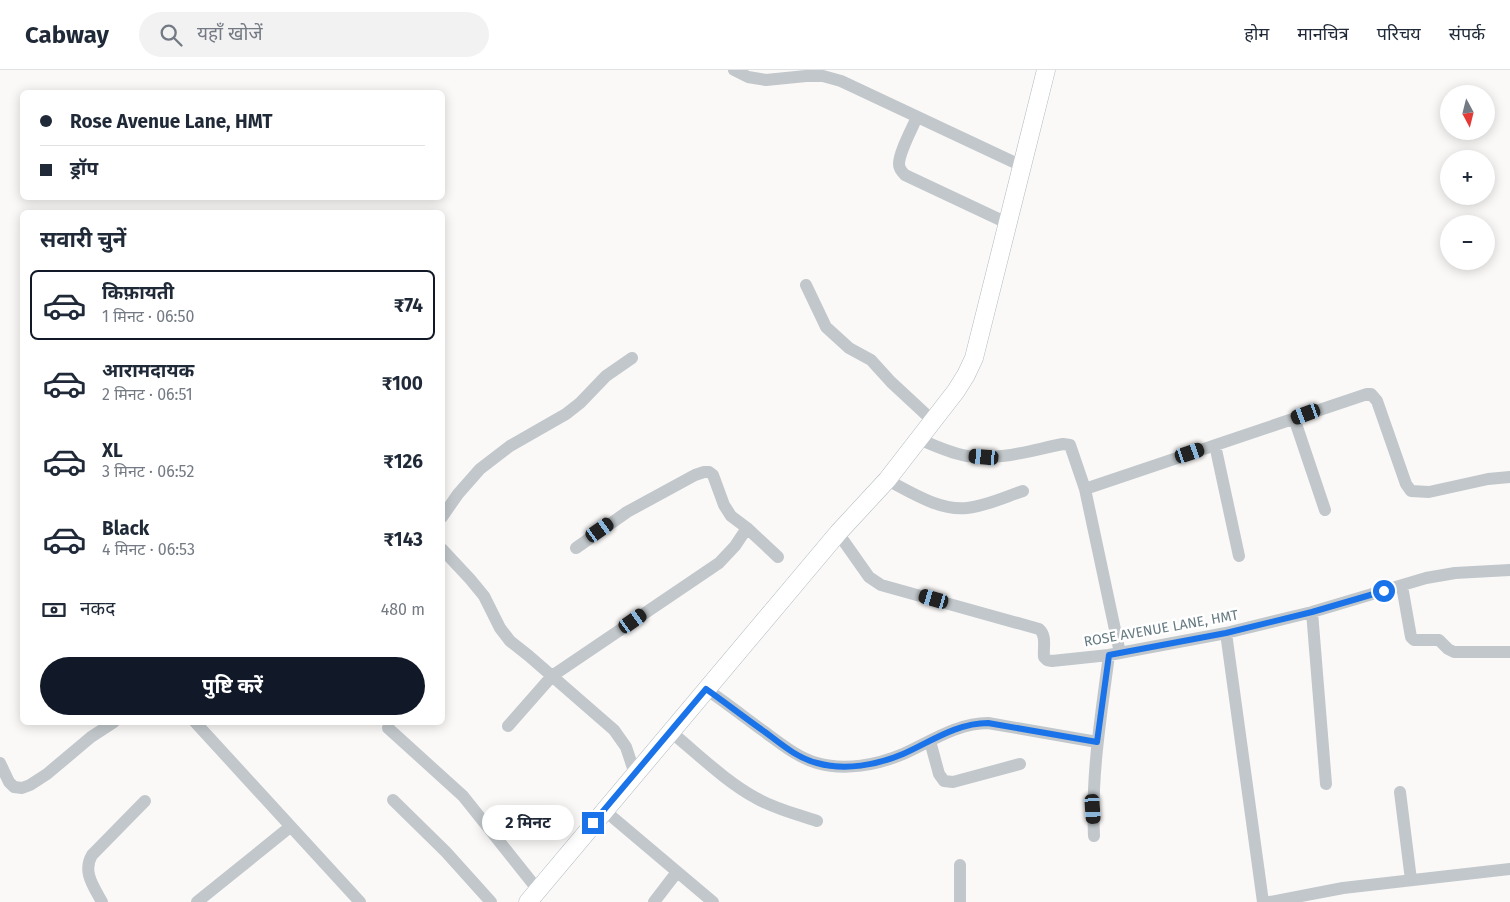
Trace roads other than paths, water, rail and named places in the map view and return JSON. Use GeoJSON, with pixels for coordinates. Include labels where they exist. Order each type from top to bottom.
{"type":"FeatureCollection","features":[{"type":"Feature","properties":{"kind":"street"},"geometry":{"type":"LineString","coordinates":[[734,70],[748,77],[766,80],[823,76],[841,82],[1022,166]]}},
{"type":"Feature","properties":{"kind":"street"},"geometry":{"type":"LineString","coordinates":[[388,728],[463,796],[533,896],[838,533],[887,480],[966,375],[974,358],[1046,70]]}},
{"type":"Feature","properties":{"kind":"street"},"geometry":{"type":"LineString","coordinates":[[917,117],[901,156],[899,165],[901,171],[905,175],[1007,223]]}},
{"type":"Feature","properties":{"kind":"street"},"geometry":{"type":"LineString","coordinates":[[806,285],[818,314],[826,327],[849,348],[871,360],[891,382],[933,421]]}},
{"type":"Feature","properties":{"kind":"street"},"geometry":{"type":"LineString","coordinates":[[445,513],[458,494],[480,469],[510,446],[566,414],[580,403],[606,376],[632,358]]}},
{"type":"Feature","properties":{"kind":"street"},"geometry":{"type":"LineString","coordinates":[[1085,489],[1368,394],[1372,394],[1377,401],[1406,484],[1412,491],[1429,492],[1488,479],[1510,477]]}},
{"type":"Feature","properties":{"kind":"street"},"geometry":{"type":"LineString","coordinates":[[1294,418],[1325,510]]}},
{"type":"Feature","properties":{"kind":"street"},"geometry":{"type":"LineString","coordinates":[[919,438],[953,452],[984,457],[1009,455],[1067,444],[1072,449],[1085,489],[1114,654],[1097,742],[1093,791],[1094,836]]}},
{"type":"Feature","properties":{"kind":"street"},"geometry":{"type":"LineString","coordinates":[[1215,445],[1239,556]]}},
{"type":"Feature","properties":{"kind":"street"},"geometry":{"type":"LineString","coordinates":[[576,548],[627,512],[704,472],[709,472],[713,475],[724,505],[731,516],[778,557]]}},
{"type":"Feature","properties":{"kind":"street"},"geometry":{"type":"LineString","coordinates":[[887,480],[938,504],[957,508],[977,506],[1023,492]]}},
{"type":"Feature","properties":{"kind":"street"},"geometry":{"type":"LineString","coordinates":[[508,726],[552,676],[719,563],[735,546],[747,528]]}},
{"type":"Feature","properties":{"kind":"street","name":"ROSE AVENUE LANE, HMT"},"geometry":{"type":"LineString","coordinates":[[838,533],[869,577],[881,585],[1039,629],[1043,632],[1043,652],[1047,660],[1114,654],[1226,633],[1312,612],[1440,575],[1510,570]]}},
{"type":"Feature","properties":{"kind":"street"},"geometry":{"type":"LineString","coordinates":[[445,552],[484,596],[500,628],[510,641],[614,730],[626,747],[635,774]]}},
{"type":"Feature","properties":{"kind":"street"},"geometry":{"type":"LineString","coordinates":[[1402,586],[1411,637],[1414,640],[1440,640],[1448,649],[1454,652],[1510,652]]}},
{"type":"Feature","properties":{"kind":"street"},"geometry":{"type":"LineString","coordinates":[[1312,612],[1326,784]]}},
{"type":"Feature","properties":{"kind":"street"},"geometry":{"type":"LineString","coordinates":[[1226,633],[1263,902]]}},
{"type":"Feature","properties":{"kind":"street"},"geometry":{"type":"LineString","coordinates":[[706,689],[790,750],[817,763],[846,768],[874,764],[902,755],[968,725],[988,723],[1097,742]]}},
{"type":"Feature","properties":{"kind":"street"},"geometry":{"type":"LineString","coordinates":[[0,763],[9,782],[14,787],[22,788],[47,774],[91,737],[109,725]]}},
{"type":"Feature","properties":{"kind":"street"},"geometry":{"type":"LineString","coordinates":[[198,725],[360,902]]}},
{"type":"Feature","properties":{"kind":"street"},"geometry":{"type":"LineString","coordinates":[[671,732],[729,780],[755,798],[779,809],[817,821]]}},
{"type":"Feature","properties":{"kind":"street"},"geometry":{"type":"LineString","coordinates":[[930,741],[939,774],[944,781],[953,782],[1020,764]]}},
{"type":"Feature","properties":{"kind":"street"},"geometry":{"type":"LineString","coordinates":[[1400,792],[1411,880]]}},
{"type":"Feature","properties":{"kind":"street"},"geometry":{"type":"LineString","coordinates":[[393,800],[446,852],[491,902]]}},
{"type":"Feature","properties":{"kind":"street"},"geometry":{"type":"LineString","coordinates":[[102,902],[88,876],[88,862],[92,855],[145,801]]}},
{"type":"Feature","properties":{"kind":"street"},"geometry":{"type":"LineString","coordinates":[[604,810],[713,902]]}},
{"type":"Feature","properties":{"kind":"street"},"geometry":{"type":"LineString","coordinates":[[197,902],[290,826]]}},
{"type":"Feature","properties":{"kind":"street"},"geometry":{"type":"LineString","coordinates":[[960,865],[960,902]]}},
{"type":"Feature","properties":{"kind":"street"},"geometry":{"type":"LineString","coordinates":[[1270,902],[1344,888],[1510,869]]}},
{"type":"Feature","properties":{"kind":"street"},"geometry":{"type":"LineString","coordinates":[[654,902],[677,872]]}}]}
